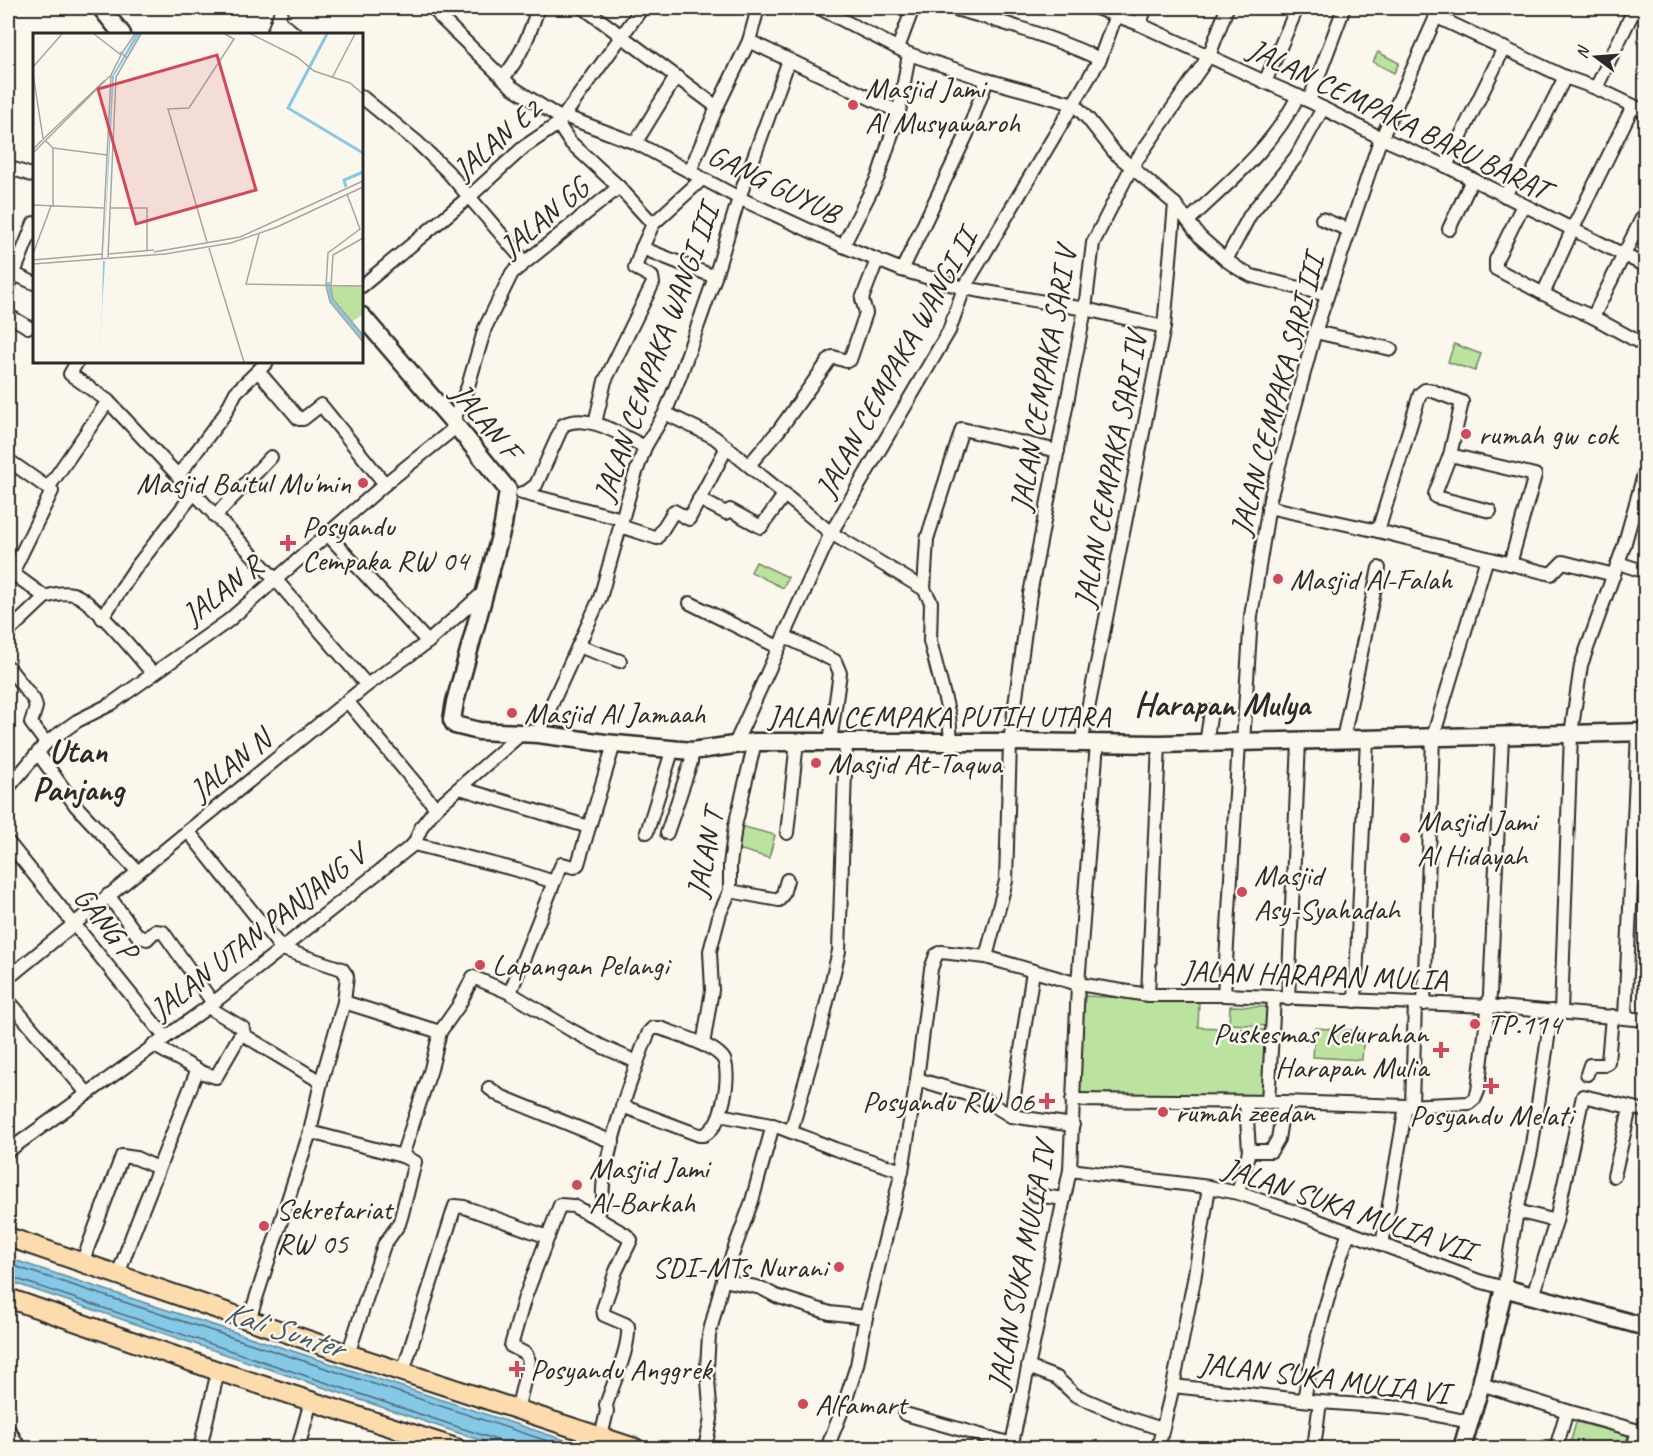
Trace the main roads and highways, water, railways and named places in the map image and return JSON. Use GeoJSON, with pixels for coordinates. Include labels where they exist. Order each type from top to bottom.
{"type":"FeatureCollection","features":[{"type":"Feature","properties":{"kind":"main road"},"geometry":{"type":"LineString","coordinates":[[8,1237],[348,1354],[635,1449]]}},
{"type":"Feature","properties":{"kind":"main road"},"geometry":{"type":"LineString","coordinates":[[8,1298],[218,1371],[456,1449]]}},
{"type":"Feature","properties":{"kind":"water"},"geometry":{"type":"Polygon","coordinates":[[[8,1258],[589,1448],[503,1448],[8,1281],[8,1258]]]}},
{"type":"Feature","properties":{"kind":"place","name":"Masjid Jami Al Musyawaroh"},"geometry":{"type":"Point","coordinates":[853,105]}},
{"type":"Feature","properties":{"kind":"place","name":"rumah gw cok"},"geometry":{"type":"Point","coordinates":[1466,434]}},
{"type":"Feature","properties":{"kind":"place","name":"Masjid Baitul Mu'min"},"geometry":{"type":"Point","coordinates":[363,483]}},
{"type":"Feature","properties":{"kind":"place","name":"Posyandu Cempaka RW 04"},"geometry":{"type":"Point","coordinates":[288,543]}},
{"type":"Feature","properties":{"kind":"place","name":"Masjid Al-Falah"},"geometry":{"type":"Point","coordinates":[1278,579]}},
{"type":"Feature","properties":{"kind":"place","name":"Masjid Al Jamaah"},"geometry":{"type":"Point","coordinates":[512,713]}},
{"type":"Feature","properties":{"kind":"place","name":"Masjid At-Taqwa"},"geometry":{"type":"Point","coordinates":[816,763]}},
{"type":"Feature","properties":{"kind":"place","name":"Masjid Jami Al Hidayah"},"geometry":{"type":"Point","coordinates":[1405,838]}},
{"type":"Feature","properties":{"kind":"place","name":"Masjid Asy-Syahadah"},"geometry":{"type":"Point","coordinates":[1242,892]}},
{"type":"Feature","properties":{"kind":"place","name":"Lapangan Pelangi"},"geometry":{"type":"Point","coordinates":[480,965]}},
{"type":"Feature","properties":{"kind":"place","name":"TP.114"},"geometry":{"type":"Point","coordinates":[1475,1024]}},
{"type":"Feature","properties":{"kind":"place","name":"Puskesmas Kelurahan Harapan Mulia"},"geometry":{"type":"Point","coordinates":[1441,1050]}},
{"type":"Feature","properties":{"kind":"place","name":"Posyandu Melati"},"geometry":{"type":"Point","coordinates":[1491,1086]}},
{"type":"Feature","properties":{"kind":"place","name":"Posyandu RW 06"},"geometry":{"type":"Point","coordinates":[1047,1101]}},
{"type":"Feature","properties":{"kind":"place","name":"rumah zeedan"},"geometry":{"type":"Point","coordinates":[1163,1112]}},
{"type":"Feature","properties":{"kind":"place","name":"Masjid Jami Al-Barkah"},"geometry":{"type":"Point","coordinates":[577,1185]}},
{"type":"Feature","properties":{"kind":"place","name":"Sekretariat RW 05"},"geometry":{"type":"Point","coordinates":[264,1226]}},
{"type":"Feature","properties":{"kind":"place","name":"SDI-MTs Nurani"},"geometry":{"type":"Point","coordinates":[839,1267]}},
{"type":"Feature","properties":{"kind":"place","name":"Posyandu Anggrek"},"geometry":{"type":"Point","coordinates":[517,1369]}},
{"type":"Feature","properties":{"kind":"place","name":"Alfamart"},"geometry":{"type":"Point","coordinates":[803,1404]}},
{"type":"Feature","properties":{"kind":"district","name":"Harapan Mulya"},"geometry":{"type":"Point","coordinates":[1222,703]}},
{"type":"Feature","properties":{"kind":"district","name":"Utan Panjang"},"geometry":{"type":"Point","coordinates":[78,769]}},
{"type":"Feature","properties":{"kind":"water label","name":"Kali Sunter"},"geometry":{"type":"Point","coordinates":[284,1329]}}]}
